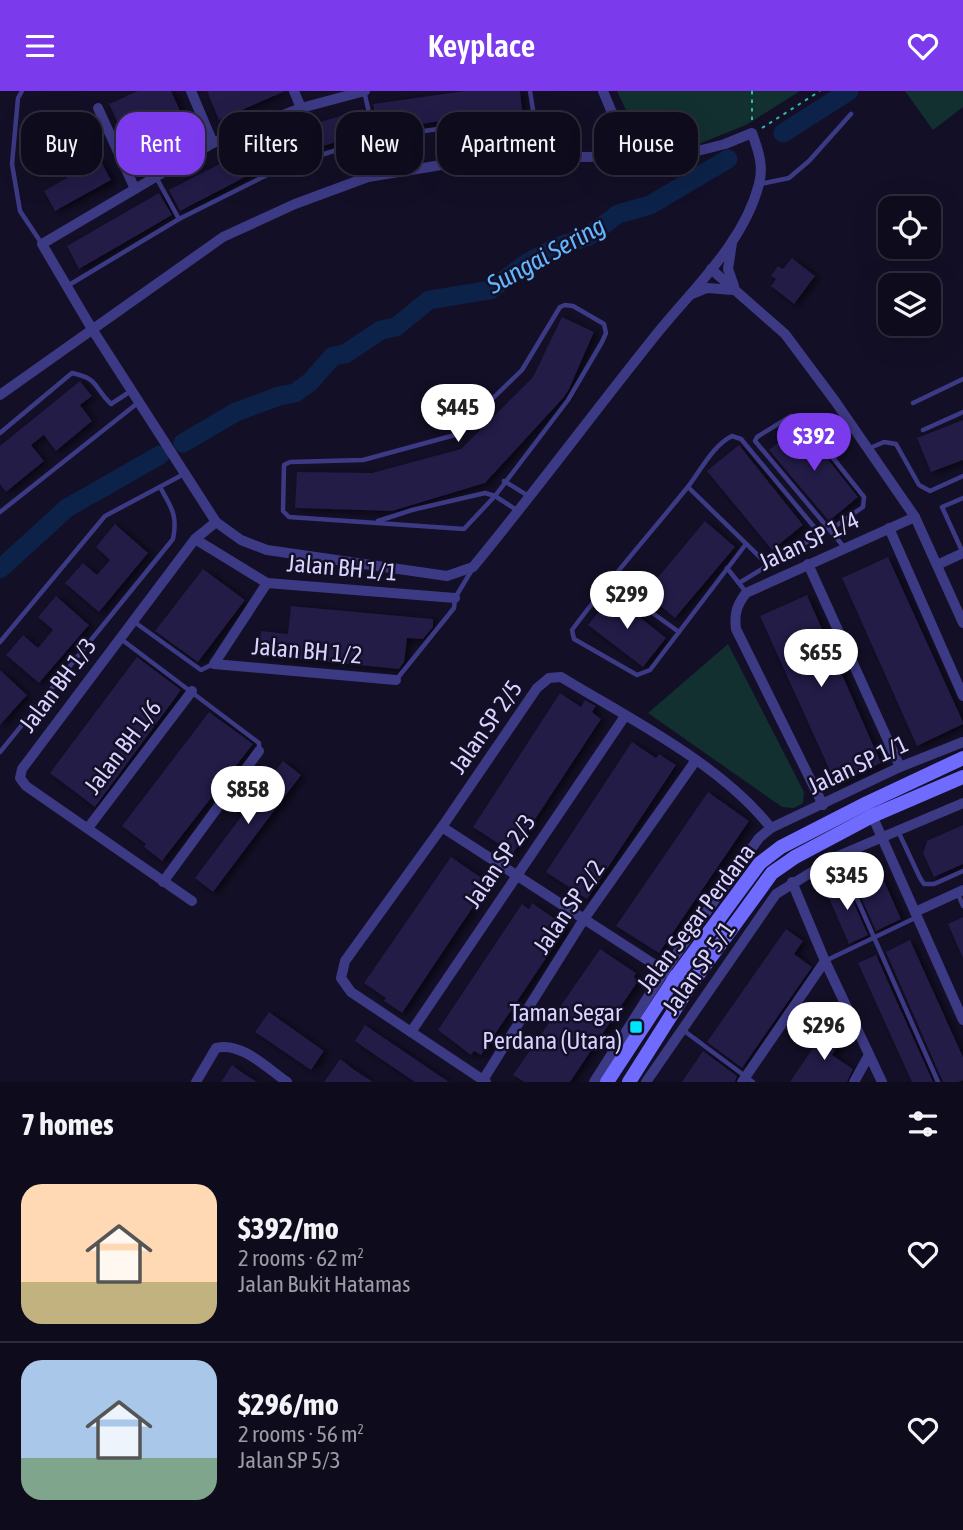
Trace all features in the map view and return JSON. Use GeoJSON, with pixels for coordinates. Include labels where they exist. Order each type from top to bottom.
{"type":"FeatureCollection","features":[{"type":"Feature","properties":{"kind":"street"},"geometry":{"type":"LineString","coordinates":[[191,91],[213,143]]}},
{"type":"Feature","properties":{"kind":"street"},"geometry":{"type":"LineString","coordinates":[[294,91],[301,108]]}},
{"type":"Feature","properties":{"kind":"street"},"geometry":{"type":"LineString","coordinates":[[290,112],[348,93],[365,91]]}},
{"type":"Feature","properties":{"kind":"street"},"geometry":{"type":"LineString","coordinates":[[603,91],[612,112]]}},
{"type":"Feature","properties":{"kind":"street"},"geometry":{"type":"LineString","coordinates":[[98,108],[135,189]]}},
{"type":"Feature","properties":{"kind":"street"},"geometry":{"type":"LineString","coordinates":[[219,141],[42,244],[92,329],[216,522],[241,540],[267,550],[447,576],[474,568],[685,298],[732,243],[759,184],[762,169],[752,133],[698,151]]}},
{"type":"Feature","properties":{"kind":"street"},"geometry":{"type":"LineString","coordinates":[[0,395],[223,237],[295,204],[368,177],[484,158],[594,157]]}},
{"type":"Feature","properties":{"kind":"street"},"geometry":{"type":"LineString","coordinates":[[732,243],[728,269],[736,291]]}},
{"type":"Feature","properties":{"kind":"street"},"geometry":{"type":"LineString","coordinates":[[711,269],[785,334],[869,449],[915,517],[963,623]]}},
{"type":"Feature","properties":{"kind":"street"},"geometry":{"type":"LineString","coordinates":[[685,298],[707,288],[736,291]]}},
{"type":"Feature","properties":{"kind":"street","name":"Jalan SP 1/4"},"geometry":{"type":"LineString","coordinates":[[823,805],[736,629],[737,605],[746,593],[915,517]]}},
{"type":"Feature","properties":{"kind":"street","name":"Jalan BH 1/3"},"geometry":{"type":"LineString","coordinates":[[192,901],[26,786],[20,778],[22,769],[195,539],[216,522]]}},
{"type":"Feature","properties":{"kind":"street"},"geometry":{"type":"LineString","coordinates":[[889,528],[963,696]]}},
{"type":"Feature","properties":{"kind":"street","name":"Jalan BH 1/1"},"geometry":{"type":"LineString","coordinates":[[195,539],[267,583],[455,597]]}},
{"type":"Feature","properties":{"kind":"street"},"geometry":{"type":"LineString","coordinates":[[937,565],[963,553]]}},
{"type":"Feature","properties":{"kind":"street"},"geometry":{"type":"LineString","coordinates":[[808,564],[900,767]]}},
{"type":"Feature","properties":{"kind":"street"},"geometry":{"type":"LineString","coordinates":[[214,664],[267,583]]}},
{"type":"Feature","properties":{"kind":"street","name":"Jalan BH 1/2"},"geometry":{"type":"LineString","coordinates":[[214,664],[396,680]]}},
{"type":"Feature","properties":{"kind":"street","name":"Jalan SP 2/5"},"geometry":{"type":"LineString","coordinates":[[411,1032],[351,992],[341,978],[345,961],[442,827],[537,688],[549,678],[561,677],[696,760],[753,806],[771,828]]}},
{"type":"Feature","properties":{"kind":"street","name":"Jalan BH 1/6"},"geometry":{"type":"LineString","coordinates":[[88,828],[192,691]]}},
{"type":"Feature","properties":{"kind":"street","name":"Jalan SP 2/3"},"geometry":{"type":"LineString","coordinates":[[411,1032],[625,716]]}},
{"type":"Feature","properties":{"kind":"street","name":"Jalan SP 1/1"},"geometry":{"type":"LineString","coordinates":[[771,828],[900,767],[963,742]]}},
{"type":"Feature","properties":{"kind":"street"},"geometry":{"type":"LineString","coordinates":[[163,882],[259,751]]}},
{"type":"Feature","properties":{"kind":"street","name":"Jalan Segar Perdana"},"geometry":{"type":"LineString","coordinates":[[629,1082],[690,987],[772,873],[869,809],[963,758]]}},
{"type":"Feature","properties":{"kind":"street","name":"Jalan SP 2/2"},"geometry":{"type":"LineString","coordinates":[[485,1081],[584,919],[696,760]]}},
{"type":"Feature","properties":{"kind":"street","name":"Jalan Segar Perdana"},"geometry":{"type":"LineString","coordinates":[[607,1082],[670,974],[760,863],[781,847],[869,809],[963,777]]}},
{"type":"Feature","properties":{"kind":"street","name":"Jalan SP 5/1"},"geometry":{"type":"LineString","coordinates":[[646,1082],[776,894],[838,856],[866,844],[883,842],[898,831],[963,803]]}},
{"type":"Feature","properties":{"kind":"street"},"geometry":{"type":"LineString","coordinates":[[869,809],[963,1020]]}},
{"type":"Feature","properties":{"kind":"street"},"geometry":{"type":"LineString","coordinates":[[442,827],[690,987]]}},
{"type":"Feature","properties":{"kind":"street"},"geometry":{"type":"LineString","coordinates":[[594,1082],[670,974],[759,838],[771,828]]}},
{"type":"Feature","properties":{"kind":"street"},"geometry":{"type":"LineString","coordinates":[[792,882],[881,1082]]}},
{"type":"Feature","properties":{"kind":"street"},"geometry":{"type":"LineString","coordinates":[[915,915],[960,891]]}},
{"type":"Feature","properties":{"kind":"street"},"geometry":{"type":"LineString","coordinates":[[747,1080],[825,961]]}},
{"type":"Feature","properties":{"kind":"street"},"geometry":{"type":"LineString","coordinates":[[411,1032],[485,1081]]}},
{"type":"Feature","properties":{"kind":"street"},"geometry":{"type":"LineString","coordinates":[[196,1082],[216,1048],[225,1045],[237,1048],[287,1082]]}},
{"type":"Feature","properties":{"kind":"street"},"geometry":{"type":"LineString","coordinates":[[854,1082],[869,1055]]}},
{"type":"Feature","properties":{"kind":"lane"},"geometry":{"type":"LineString","coordinates":[[22,91],[18,98],[12,164],[20,211],[42,244]]}},
{"type":"Feature","properties":{"kind":"lane"},"geometry":{"type":"LineString","coordinates":[[365,91],[369,112]]}},
{"type":"Feature","properties":{"kind":"lane"},"geometry":{"type":"LineString","coordinates":[[423,131],[529,116],[533,110],[530,91]]}},
{"type":"Feature","properties":{"kind":"lane"},"geometry":{"type":"LineString","coordinates":[[759,184],[789,178],[809,161],[851,114]]}},
{"type":"Feature","properties":{"kind":"lane"},"geometry":{"type":"LineString","coordinates":[[67,286],[179,219],[267,175]]}},
{"type":"Feature","properties":{"kind":"lane"},"geometry":{"type":"LineString","coordinates":[[156,176],[179,219]]}},
{"type":"Feature","properties":{"kind":"lane"},"geometry":{"type":"LineString","coordinates":[[573,306],[604,324],[606,333],[568,400],[495,496],[464,529],[289,517],[283,511],[284,465],[296,460],[363,460],[455,435],[522,370],[560,307],[573,306]]}},
{"type":"Feature","properties":{"kind":"lane"},"geometry":{"type":"LineString","coordinates":[[0,433],[72,373],[95,381],[111,404],[132,390]]}},
{"type":"Feature","properties":{"kind":"lane"},"geometry":{"type":"LineString","coordinates":[[913,403],[963,379]]}},
{"type":"Feature","properties":{"kind":"lane"},"geometry":{"type":"LineString","coordinates":[[0,512],[140,402]]}},
{"type":"Feature","properties":{"kind":"lane"},"geometry":{"type":"LineString","coordinates":[[923,430],[963,412]]}},
{"type":"Feature","properties":{"kind":"lane"},"geometry":{"type":"LineString","coordinates":[[830,530],[863,507],[864,496],[802,419],[791,416],[757,437],[755,441],[844,547]]}},
{"type":"Feature","properties":{"kind":"lane"},"geometry":{"type":"LineString","coordinates":[[738,583],[820,534],[741,439],[732,436],[722,442],[688,487],[608,581],[572,630],[574,639],[637,675],[650,670],[746,544]]}},
{"type":"Feature","properties":{"kind":"lane"},"geometry":{"type":"LineString","coordinates":[[869,449],[884,442],[896,444],[919,485],[930,491],[963,476]]}},
{"type":"Feature","properties":{"kind":"lane"},"geometry":{"type":"LineString","coordinates":[[0,642],[105,516],[184,474]]}},
{"type":"Feature","properties":{"kind":"lane"},"geometry":{"type":"LineString","coordinates":[[504,481],[530,498]]}},
{"type":"Feature","properties":{"kind":"lane"},"geometry":{"type":"LineString","coordinates":[[0,752],[173,539],[176,527],[174,513],[160,487]]}},
{"type":"Feature","properties":{"kind":"lane"},"geometry":{"type":"LineString","coordinates":[[688,487],[769,566]]}},
{"type":"Feature","properties":{"kind":"lane"},"geometry":{"type":"LineString","coordinates":[[374,522],[474,494],[495,496],[519,512]]}},
{"type":"Feature","properties":{"kind":"lane"},"geometry":{"type":"LineString","coordinates":[[963,498],[942,507],[963,553]]}},
{"type":"Feature","properties":{"kind":"lane"},"geometry":{"type":"LineString","coordinates":[[396,680],[454,608],[455,597],[474,568]]}},
{"type":"Feature","properties":{"kind":"lane"},"geometry":{"type":"LineString","coordinates":[[727,568],[746,593]]}},
{"type":"Feature","properties":{"kind":"lane"},"geometry":{"type":"LineString","coordinates":[[608,581],[679,632]]}},
{"type":"Feature","properties":{"kind":"lane"},"geometry":{"type":"LineString","coordinates":[[133,621],[201,670],[214,664]]}},
{"type":"Feature","properties":{"kind":"lane"},"geometry":{"type":"LineString","coordinates":[[120,638],[259,743],[259,751]]}},
{"type":"Feature","properties":{"kind":"lane"},"geometry":{"type":"LineString","coordinates":[[898,831],[924,884],[934,884],[963,871]]}},
{"type":"Feature","properties":{"kind":"lane"},"geometry":{"type":"LineString","coordinates":[[838,856],[938,1082]]}},
{"type":"Feature","properties":{"kind":"lane"},"geometry":{"type":"LineString","coordinates":[[960,891],[963,906]]}},
{"type":"Feature","properties":{"kind":"lane"},"geometry":{"type":"LineString","coordinates":[[825,961],[915,915]]}},
{"type":"Feature","properties":{"kind":"lane"},"geometry":{"type":"LineString","coordinates":[[683,1030],[747,1080]]}},
{"type":"Feature","properties":{"kind":"path"},"geometry":{"type":"LineString","coordinates":[[752,91],[752,133]]}},
{"type":"Feature","properties":{"kind":"path"},"geometry":{"type":"LineString","coordinates":[[752,133],[820,91]]}},
{"type":"Feature","properties":{"kind":"green space"},"geometry":{"type":"Polygon","coordinates":[[[617,91],[800,91],[746,125],[701,143],[698,143],[698,112],[627,112],[617,91]]]}},
{"type":"Feature","properties":{"kind":"green space"},"geometry":{"type":"Polygon","coordinates":[[[905,91],[963,91],[963,107],[933,130],[905,91]]]}},
{"type":"Feature","properties":{"kind":"green space"},"geometry":{"type":"Polygon","coordinates":[[[728,644],[804,792],[803,803],[794,808],[782,807],[648,713],[728,644]]]}},
{"type":"Feature","properties":{"kind":"building"},"geometry":{"type":"Polygon","coordinates":[[[138,91],[171,91],[181,112],[116,112],[116,119],[109,104],[138,91]]]}},
{"type":"Feature","properties":{"kind":"building"},"geometry":{"type":"Polygon","coordinates":[[[207,91],[285,91],[237,112],[219,112],[219,120],[207,91]]]}},
{"type":"Feature","properties":{"kind":"building"},"geometry":{"type":"Polygon","coordinates":[[[465,91],[520,91],[522,110],[437,112],[437,122],[423,124],[423,112],[375,112],[373,104],[465,91]]]}},
{"type":"Feature","properties":{"kind":"building"},"geometry":{"type":"Polygon","coordinates":[[[336,117],[336,142],[322,146],[322,122],[336,117]]]}},
{"type":"Feature","properties":{"kind":"building"},"geometry":{"type":"Polygon","coordinates":[[[102,163],[111,180],[55,211],[44,191],[72,175],[102,175],[102,163]]]}},
{"type":"Feature","properties":{"kind":"building"},"geometry":{"type":"Polygon","coordinates":[[[219,164],[219,175],[249,175],[180,211],[169,190],[198,175],[205,175],[205,171],[219,164]]]}},
{"type":"Feature","properties":{"kind":"building"},"geometry":{"type":"Polygon","coordinates":[[[159,193],[172,215],[79,269],[67,246],[159,193]]]}},
{"type":"Feature","properties":{"kind":"building"},"geometry":{"type":"Polygon","coordinates":[[[792,258],[815,276],[794,304],[771,286],[776,279],[771,276],[778,266],[783,269],[792,258]]]}},
{"type":"Feature","properties":{"kind":"building"},"geometry":{"type":"Polygon","coordinates":[[[562,317],[594,332],[569,389],[485,483],[392,511],[295,508],[297,472],[372,473],[461,449],[533,377],[562,317]]]}},
{"type":"Feature","properties":{"kind":"building"},"geometry":{"type":"Polygon","coordinates":[[[80,381],[92,396],[80,405],[92,421],[56,451],[44,435],[31,445],[44,461],[6,492],[0,484],[0,446],[80,381]]]}},
{"type":"Feature","properties":{"kind":"building"},"geometry":{"type":"Polygon","coordinates":[[[963,420],[963,460],[931,472],[917,438],[963,420]]]}},
{"type":"Feature","properties":{"kind":"building"},"geometry":{"type":"Polygon","coordinates":[[[800,424],[858,497],[829,521],[769,450],[800,424]]]}},
{"type":"Feature","properties":{"kind":"building"},"geometry":{"type":"Polygon","coordinates":[[[739,445],[803,525],[772,550],[707,471],[739,445]]]}},
{"type":"Feature","properties":{"kind":"building"},"geometry":{"type":"Polygon","coordinates":[[[705,521],[735,547],[675,618],[645,593],[705,521]]]}},
{"type":"Feature","properties":{"kind":"building"},"geometry":{"type":"Polygon","coordinates":[[[115,524],[148,553],[99,612],[65,583],[83,563],[97,575],[110,560],[96,547],[115,524]]]}},
{"type":"Feature","properties":{"kind":"building"},"geometry":{"type":"Polygon","coordinates":[[[888,557],[963,722],[917,746],[842,578],[888,557]]]}},
{"type":"Feature","properties":{"kind":"building"},"geometry":{"type":"Polygon","coordinates":[[[203,569],[245,600],[198,662],[155,631],[203,569]]]}},
{"type":"Feature","properties":{"kind":"building"},"geometry":{"type":"Polygon","coordinates":[[[612,595],[666,638],[643,667],[588,625],[612,595]]]}},
{"type":"Feature","properties":{"kind":"building"},"geometry":{"type":"Polygon","coordinates":[[[807,595],[881,763],[836,784],[760,616],[807,595]]]}},
{"type":"Feature","properties":{"kind":"building"},"geometry":{"type":"Polygon","coordinates":[[[56,596],[89,625],[39,683],[6,655],[23,635],[38,648],[53,630],[38,617],[56,596]]]}},
{"type":"Feature","properties":{"kind":"building"},"geometry":{"type":"Polygon","coordinates":[[[291,606],[433,619],[433,627],[423,639],[407,638],[404,662],[399,669],[258,655],[261,631],[288,634],[291,606]]]}},
{"type":"Feature","properties":{"kind":"building"},"geometry":{"type":"Polygon","coordinates":[[[137,657],[181,690],[95,807],[50,773],[137,657]]]}},
{"type":"Feature","properties":{"kind":"building"},"geometry":{"type":"Polygon","coordinates":[[[0,670],[27,695],[0,725],[0,670]]]}},
{"type":"Feature","properties":{"kind":"building"},"geometry":{"type":"Polygon","coordinates":[[[560,693],[581,707],[585,700],[596,706],[592,712],[601,719],[513,853],[473,827],[560,693]]]}},
{"type":"Feature","properties":{"kind":"building"},"geometry":{"type":"Polygon","coordinates":[[[209,712],[253,744],[162,861],[144,847],[146,844],[122,826],[209,712]]]}},
{"type":"Feature","properties":{"kind":"building"},"geometry":{"type":"Polygon","coordinates":[[[632,742],[656,758],[659,754],[676,765],[587,899],[546,872],[632,742]]]}},
{"type":"Feature","properties":{"kind":"building"},"geometry":{"type":"Polygon","coordinates":[[[283,761],[301,775],[213,892],[195,878],[283,761]]]}},
{"type":"Feature","properties":{"kind":"building"},"geometry":{"type":"Polygon","coordinates":[[[708,792],[749,821],[659,953],[616,926],[708,792]]]}},
{"type":"Feature","properties":{"kind":"building"},"geometry":{"type":"Polygon","coordinates":[[[963,825],[963,864],[934,877],[923,853],[927,841],[963,825]]]}},
{"type":"Feature","properties":{"kind":"building"},"geometry":{"type":"Polygon","coordinates":[[[451,857],[489,883],[402,1013],[364,983],[451,857]]]}},
{"type":"Feature","properties":{"kind":"building"},"geometry":{"type":"Polygon","coordinates":[[[877,865],[901,919],[876,931],[852,877],[877,865]]]}},
{"type":"Feature","properties":{"kind":"building"},"geometry":{"type":"Polygon","coordinates":[[[844,881],[868,935],[849,944],[825,889],[844,881]]]}},
{"type":"Feature","properties":{"kind":"building"},"geometry":{"type":"Polygon","coordinates":[[[532,903],[567,927],[481,1055],[474,1051],[471,1055],[438,1030],[522,904],[529,909],[532,903]]]}},
{"type":"Feature","properties":{"kind":"building"},"geometry":{"type":"Polygon","coordinates":[[[963,917],[963,958],[948,924],[963,917]]]}},
{"type":"Feature","properties":{"kind":"building"},"geometry":{"type":"Polygon","coordinates":[[[786,929],[803,941],[794,954],[812,967],[742,1068],[707,1042],[786,929]]]}},
{"type":"Feature","properties":{"kind":"building"},"geometry":{"type":"Polygon","coordinates":[[[910,940],[963,1057],[963,1080],[958,1082],[943,1082],[886,952],[910,940]]]}},
{"type":"Feature","properties":{"kind":"building"},"geometry":{"type":"Polygon","coordinates":[[[600,949],[636,973],[634,977],[638,981],[570,1082],[524,1082],[513,1075],[600,949]]]}},
{"type":"Feature","properties":{"kind":"building"},"geometry":{"type":"Polygon","coordinates":[[[876,955],[933,1082],[912,1082],[858,963],[876,955]]]}},
{"type":"Feature","properties":{"kind":"building"},"geometry":{"type":"Polygon","coordinates":[[[269,1012],[324,1051],[311,1070],[255,1032],[269,1012]]]}},
{"type":"Feature","properties":{"kind":"building"},"geometry":{"type":"Polygon","coordinates":[[[365,1025],[449,1082],[415,1082],[378,1057],[355,1041],[365,1025]]]}},
{"type":"Feature","properties":{"kind":"building"},"geometry":{"type":"Polygon","coordinates":[[[827,1027],[843,1038],[832,1055],[853,1069],[847,1082],[790,1082],[827,1027]]]}},
{"type":"Feature","properties":{"kind":"building"},"geometry":{"type":"Polygon","coordinates":[[[703,1051],[737,1076],[735,1082],[682,1082],[703,1051]]]}},
{"type":"Feature","properties":{"kind":"building"},"geometry":{"type":"Polygon","coordinates":[[[340,1059],[356,1071],[373,1082],[324,1082],[340,1059]]]}},
{"type":"Feature","properties":{"kind":"building"},"geometry":{"type":"Polygon","coordinates":[[[232,1065],[240,1071],[257,1082],[221,1082],[232,1065]]]}},
{"type":"Feature","properties":{"kind":"waterway","name":"Sungai Sering"},"geometry":{"type":"LineString","coordinates":[[783,133],[849,91]]}},
{"type":"Feature","properties":{"kind":"waterway","name":"Sungai Sering"},"geometry":{"type":"LineString","coordinates":[[183,443],[236,412],[295,393],[310,382],[333,356],[345,354],[381,330],[396,327],[429,300],[490,290],[527,263],[557,247],[589,236],[618,214],[650,205],[728,159]]}},
{"type":"Feature","properties":{"kind":"waterway","name":"Sungai Sering"},"geometry":{"type":"LineString","coordinates":[[0,569],[67,508],[160,455]]}},
{"type":"Feature","properties":{"kind":"place","name":"Taman Segar Perdana (Utara)"},"geometry":{"type":"Point","coordinates":[636,1027]}}]}
